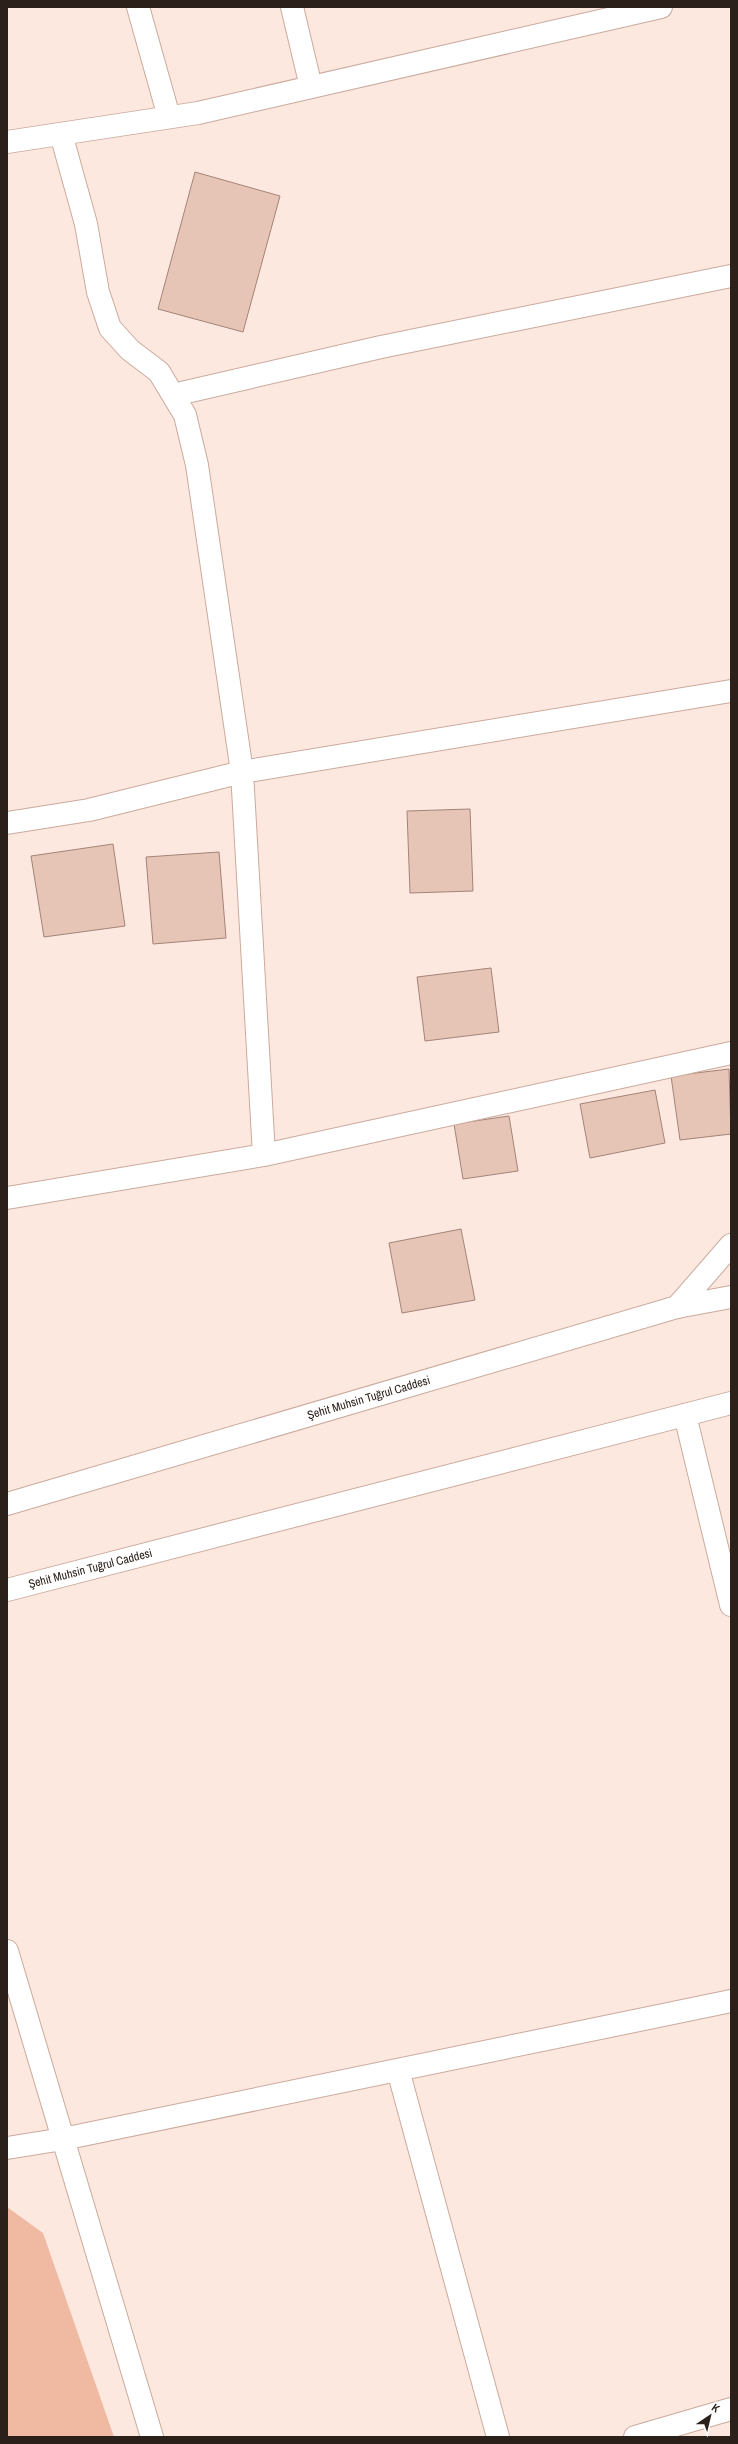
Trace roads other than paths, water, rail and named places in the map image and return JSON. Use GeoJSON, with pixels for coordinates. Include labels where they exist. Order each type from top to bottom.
{"type":"FeatureCollection","features":[{"type":"Feature","properties":{"kind":"street"},"geometry":{"type":"LineString","coordinates":[[138,7],[169,117]]}},
{"type":"Feature","properties":{"kind":"street"},"geometry":{"type":"LineString","coordinates":[[292,7],[311,87]]}},
{"type":"Feature","properties":{"kind":"street"},"geometry":{"type":"LineString","coordinates":[[7,142],[169,117],[311,87],[661,7]]}},
{"type":"Feature","properties":{"kind":"street"},"geometry":{"type":"LineString","coordinates":[[61,134],[86,224],[98,292],[110,328],[130,350],[159,372],[185,415],[197,465],[242,772],[264,1155]]}},
{"type":"Feature","properties":{"kind":"street"},"geometry":{"type":"LineString","coordinates":[[173,395],[381,347],[731,276]]}},
{"type":"Feature","properties":{"kind":"street"},"geometry":{"type":"LineString","coordinates":[[7,823],[89,810],[242,772],[731,691]]}},
{"type":"Feature","properties":{"kind":"street"},"geometry":{"type":"LineString","coordinates":[[7,1198],[264,1155],[731,1053]]}},
{"type":"Feature","properties":{"kind":"street"},"geometry":{"type":"LineString","coordinates":[[677,1307],[731,1245]]}},
{"type":"Feature","properties":{"kind":"street","name":"Şehit Muhsin Tuğrul Caddesi"},"geometry":{"type":"LineString","coordinates":[[7,1504],[677,1307],[731,1297]]}},
{"type":"Feature","properties":{"kind":"street","name":"Şehit Muhsin Tuğrul Caddesi"},"geometry":{"type":"LineString","coordinates":[[7,1590],[731,1403]]}},
{"type":"Feature","properties":{"kind":"street"},"geometry":{"type":"LineString","coordinates":[[685,1415],[731,1605]]}},
{"type":"Feature","properties":{"kind":"street"},"geometry":{"type":"LineString","coordinates":[[7,1951],[152,2437]]}},
{"type":"Feature","properties":{"kind":"street"},"geometry":{"type":"LineString","coordinates":[[7,2148],[63,2139],[731,2001]]}},
{"type":"Feature","properties":{"kind":"street"},"geometry":{"type":"LineString","coordinates":[[398,2070],[498,2437]]}},
{"type":"Feature","properties":{"kind":"street"},"geometry":{"type":"LineString","coordinates":[[636,2437],[731,2409]]}}]}
